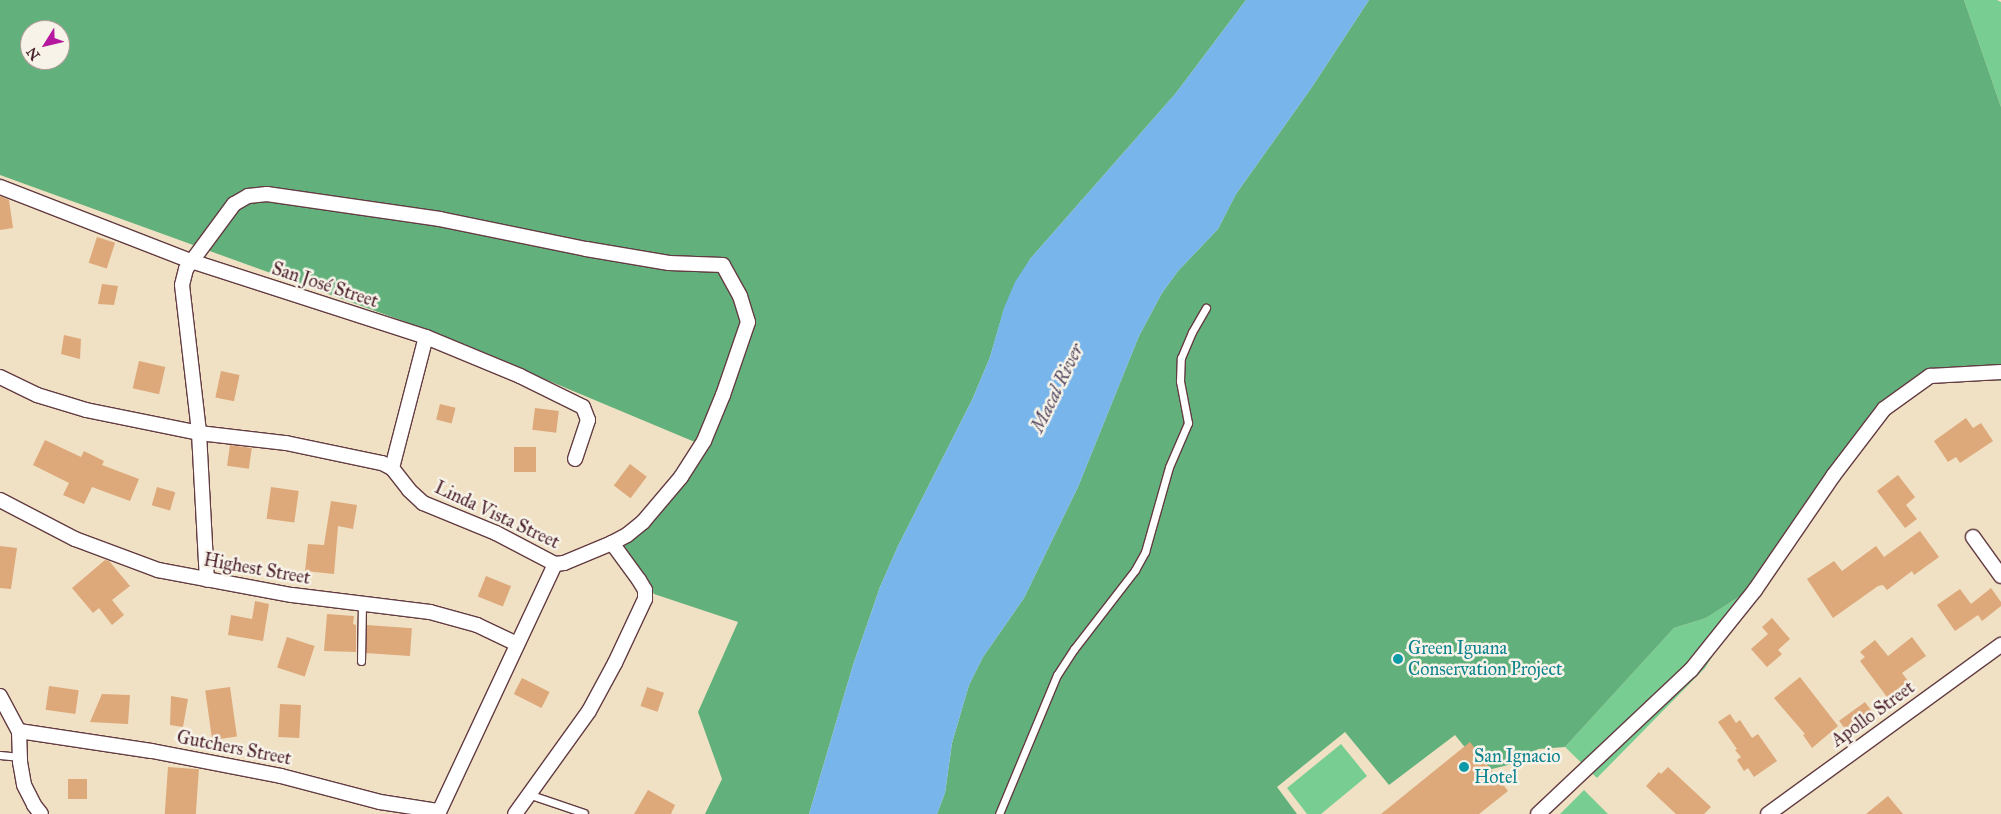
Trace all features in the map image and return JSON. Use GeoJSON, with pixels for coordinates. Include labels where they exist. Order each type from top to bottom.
{"type":"FeatureCollection","features":[{"type":"Feature","properties":{"kind":"street","name":"San José Street"},"geometry":{"type":"LineString","coordinates":[[0,187],[191,261],[426,337],[520,376],[583,407],[588,420],[575,459]]}},
{"type":"Feature","properties":{"kind":"street","name":"Linda Vista Street"},"geometry":{"type":"LineString","coordinates":[[191,261],[234,204],[248,196],[267,194],[440,220],[586,249],[669,263],[724,265],[743,303],[748,322],[723,396],[704,441],[681,477],[643,522],[628,535],[564,563],[555,564],[496,532],[423,503],[409,490],[392,468]]}},
{"type":"Feature","properties":{"kind":"street"},"geometry":{"type":"LineString","coordinates":[[191,261],[184,272],[182,285],[199,433],[207,580]]}},
{"type":"Feature","properties":{"kind":"street"},"geometry":{"type":"LineString","coordinates":[[0,378],[37,396],[64,404],[199,433],[286,443],[370,460],[392,468],[426,337]]}},
{"type":"Feature","properties":{"kind":"street"},"geometry":{"type":"LineString","coordinates":[[1538,814],[1691,670],[1755,590],[1833,476],[1884,409],[1930,376],[2001,372]]}},
{"type":"Feature","properties":{"kind":"street","name":"Highest Street"},"geometry":{"type":"LineString","coordinates":[[0,500],[75,538],[109,553],[158,570],[292,595],[430,612],[460,619],[517,644]]}},
{"type":"Feature","properties":{"kind":"street"},"geometry":{"type":"LineString","coordinates":[[1973,537],[2001,576]]}},
{"type":"Feature","properties":{"kind":"street"},"geometry":{"type":"LineString","coordinates":[[516,814],[528,794],[589,711],[615,663],[645,599],[645,590],[612,543]]}},
{"type":"Feature","properties":{"kind":"street"},"geometry":{"type":"LineString","coordinates":[[438,813],[555,564]]}},
{"type":"Feature","properties":{"kind":"street","name":"Apollo Street"},"geometry":{"type":"LineString","coordinates":[[1768,814],[2001,645]]}},
{"type":"Feature","properties":{"kind":"street"},"geometry":{"type":"LineString","coordinates":[[0,696],[19,731],[24,785],[41,814]]}},
{"type":"Feature","properties":{"kind":"street","name":"Gutchers Street"},"geometry":{"type":"LineString","coordinates":[[19,731],[152,751],[226,765],[281,776],[380,802],[438,813]]}},
{"type":"Feature","properties":{"kind":"lane"},"geometry":{"type":"LineString","coordinates":[[999,814],[1057,675],[1074,648],[1135,570],[1145,552],[1169,467],[1188,423],[1180,381],[1181,358],[1192,332],[1206,308]]}},
{"type":"Feature","properties":{"kind":"lane"},"geometry":{"type":"LineString","coordinates":[[361,661],[362,604]]}},
{"type":"Feature","properties":{"kind":"lane"},"geometry":{"type":"LineString","coordinates":[[0,756],[20,757]]}},
{"type":"Feature","properties":{"kind":"lane"},"geometry":{"type":"LineString","coordinates":[[528,794],[584,813]]}},
{"type":"Feature","properties":{"kind":"green space"},"geometry":{"type":"Polygon","coordinates":[[[0,0],[1246,0],[1176,93],[1030,259],[1004,309],[990,357],[972,400],[898,546],[880,587],[853,665],[809,814],[705,814],[722,779],[698,712],[738,622],[654,594],[623,544],[702,445],[425,329],[0,175],[0,0]]]}},
{"type":"Feature","properties":{"kind":"green space"},"geometry":{"type":"Polygon","coordinates":[[[1369,0],[1964,0],[2001,107],[2001,381],[1947,372],[1885,413],[1756,586],[1706,618],[1674,628],[1565,747],[1538,749],[1520,762],[1484,771],[1455,735],[1389,785],[1345,732],[1277,787],[1297,814],[937,814],[945,793],[952,743],[969,685],[983,657],[1024,598],[1078,487],[1139,336],[1162,293],[1178,271],[1218,229],[1236,194],[1312,87],[1369,0]]]}},
{"type":"Feature","properties":{"kind":"green space"},"geometry":{"type":"Polygon","coordinates":[[[1964,0],[1997,0],[2001,2],[2001,107],[1964,0]]]}},
{"type":"Feature","properties":{"kind":"green space"},"geometry":{"type":"Polygon","coordinates":[[[1756,586],[1705,668],[1597,778],[1565,747],[1674,628],[1706,618],[1756,586]]]}},
{"type":"Feature","properties":{"kind":"green space"},"geometry":{"type":"Polygon","coordinates":[[[1341,744],[1367,776],[1321,814],[1307,814],[1287,788],[1341,744]]]}},
{"type":"Feature","properties":{"kind":"green space"},"geometry":{"type":"Polygon","coordinates":[[[1584,790],[1608,814],[1560,814],[1584,790]]]}},
{"type":"Feature","properties":{"kind":"water","name":"Macal River"},"geometry":{"type":"Polygon","coordinates":[[[1246,0],[1369,0],[1312,87],[1236,194],[1218,229],[1178,271],[1162,293],[1139,336],[1078,487],[1024,598],[983,657],[969,685],[952,743],[945,793],[937,814],[809,814],[853,665],[880,587],[898,546],[972,400],[990,357],[1004,308],[1015,282],[1030,259],[1176,93],[1246,0]]]}},
{"type":"Feature","properties":{"kind":"building"},"geometry":{"type":"Polygon","coordinates":[[[0,196],[9,200],[13,228],[0,230],[0,196]]]}},
{"type":"Feature","properties":{"kind":"building"},"geometry":{"type":"Polygon","coordinates":[[[97,237],[115,243],[107,269],[89,263],[97,237]]]}},
{"type":"Feature","properties":{"kind":"building"},"geometry":{"type":"Polygon","coordinates":[[[102,284],[118,286],[114,305],[98,304],[102,284]]]}},
{"type":"Feature","properties":{"kind":"building"},"geometry":{"type":"Polygon","coordinates":[[[64,335],[81,339],[80,359],[61,354],[64,335]]]}},
{"type":"Feature","properties":{"kind":"building"},"geometry":{"type":"Polygon","coordinates":[[[139,361],[165,367],[159,394],[133,388],[139,361]]]}},
{"type":"Feature","properties":{"kind":"building"},"geometry":{"type":"Polygon","coordinates":[[[221,371],[240,375],[234,401],[215,397],[221,371]]]}},
{"type":"Feature","properties":{"kind":"building"},"geometry":{"type":"Polygon","coordinates":[[[440,404],[456,408],[452,423],[436,420],[440,404]]]}},
{"type":"Feature","properties":{"kind":"building"},"geometry":{"type":"Polygon","coordinates":[[[535,408],[559,411],[556,433],[532,430],[535,408]]]}},
{"type":"Feature","properties":{"kind":"building"},"geometry":{"type":"Polygon","coordinates":[[[1966,418],[1973,428],[1981,423],[1993,441],[1960,463],[1956,457],[1948,462],[1934,441],[1966,418]]]}},
{"type":"Feature","properties":{"kind":"building"},"geometry":{"type":"Polygon","coordinates":[[[45,440],[81,457],[84,451],[104,461],[102,465],[139,479],[130,501],[92,487],[84,504],[63,495],[69,483],[33,465],[45,440]]]}},
{"type":"Feature","properties":{"kind":"building"},"geometry":{"type":"Polygon","coordinates":[[[230,445],[252,448],[249,469],[227,466],[230,445]]]}},
{"type":"Feature","properties":{"kind":"building"},"geometry":{"type":"Polygon","coordinates":[[[514,447],[536,447],[536,472],[514,472],[514,447]]]}},
{"type":"Feature","properties":{"kind":"building"},"geometry":{"type":"Polygon","coordinates":[[[630,464],[647,477],[631,498],[614,486],[630,464]]]}},
{"type":"Feature","properties":{"kind":"building"},"geometry":{"type":"Polygon","coordinates":[[[1898,475],[1915,497],[1906,505],[1917,519],[1905,528],[1877,491],[1898,475]]]}},
{"type":"Feature","properties":{"kind":"building"},"geometry":{"type":"Polygon","coordinates":[[[157,487],[175,492],[170,511],[152,505],[157,487]]]}},
{"type":"Feature","properties":{"kind":"building"},"geometry":{"type":"Polygon","coordinates":[[[271,487],[299,491],[294,523],[267,519],[271,487]]]}},
{"type":"Feature","properties":{"kind":"building"},"geometry":{"type":"Polygon","coordinates":[[[331,501],[357,505],[353,529],[338,526],[334,574],[305,571],[308,544],[324,545],[331,501]]]}},
{"type":"Feature","properties":{"kind":"building"},"geometry":{"type":"Polygon","coordinates":[[[1920,531],[1939,557],[1914,575],[1912,571],[1887,590],[1883,585],[1878,586],[1833,618],[1807,579],[1834,561],[1842,571],[1876,546],[1884,557],[1920,531]]]}},
{"type":"Feature","properties":{"kind":"building"},"geometry":{"type":"Polygon","coordinates":[[[0,546],[17,548],[11,589],[0,588],[0,546]]]}},
{"type":"Feature","properties":{"kind":"building"},"geometry":{"type":"Polygon","coordinates":[[[105,560],[109,561],[130,586],[112,600],[124,615],[112,625],[99,608],[93,613],[72,588],[105,560]]]}},
{"type":"Feature","properties":{"kind":"building"},"geometry":{"type":"Polygon","coordinates":[[[486,576],[511,586],[503,607],[478,596],[486,576]]]}},
{"type":"Feature","properties":{"kind":"building"},"geometry":{"type":"Polygon","coordinates":[[[1991,588],[2001,602],[2001,606],[1982,621],[1978,615],[1955,631],[1937,605],[1960,589],[1971,604],[1991,588]]]}},
{"type":"Feature","properties":{"kind":"building"},"geometry":{"type":"Polygon","coordinates":[[[255,601],[269,604],[263,641],[228,635],[231,615],[252,619],[255,601]]]}},
{"type":"Feature","properties":{"kind":"building"},"geometry":{"type":"Polygon","coordinates":[[[327,614],[354,616],[356,652],[324,651],[327,614]]]}},
{"type":"Feature","properties":{"kind":"building"},"geometry":{"type":"Polygon","coordinates":[[[1772,618],[1790,639],[1778,650],[1782,654],[1767,667],[1751,649],[1768,634],[1762,627],[1772,618]]]}},
{"type":"Feature","properties":{"kind":"building"},"geometry":{"type":"Polygon","coordinates":[[[367,625],[412,628],[410,656],[365,653],[367,625]]]}},
{"type":"Feature","properties":{"kind":"building"},"geometry":{"type":"Polygon","coordinates":[[[287,637],[315,646],[305,676],[277,667],[287,637]]]}},
{"type":"Feature","properties":{"kind":"building"},"geometry":{"type":"Polygon","coordinates":[[[1912,637],[1926,656],[1902,673],[1908,681],[1887,697],[1860,661],[1865,657],[1860,652],[1875,640],[1888,656],[1912,637]]]}},
{"type":"Feature","properties":{"kind":"building"},"geometry":{"type":"Polygon","coordinates":[[[1800,677],[1838,726],[1812,748],[1803,735],[1805,734],[1774,698],[1800,677]]]}},
{"type":"Feature","properties":{"kind":"building"},"geometry":{"type":"Polygon","coordinates":[[[522,678],[550,692],[541,708],[514,694],[522,678]]]}},
{"type":"Feature","properties":{"kind":"building"},"geometry":{"type":"Polygon","coordinates":[[[49,686],[79,690],[75,714],[46,710],[49,686]]]}},
{"type":"Feature","properties":{"kind":"building"},"geometry":{"type":"Polygon","coordinates":[[[230,687],[237,737],[212,740],[205,690],[230,687]]]}},
{"type":"Feature","properties":{"kind":"building"},"geometry":{"type":"Polygon","coordinates":[[[647,687],[664,693],[658,712],[640,706],[647,687]]]}},
{"type":"Feature","properties":{"kind":"building"},"geometry":{"type":"Polygon","coordinates":[[[102,694],[130,695],[128,724],[90,722],[102,694]]]}},
{"type":"Feature","properties":{"kind":"building"},"geometry":{"type":"Polygon","coordinates":[[[171,696],[188,699],[183,727],[170,725],[171,696]]]}},
{"type":"Feature","properties":{"kind":"building"},"geometry":{"type":"Polygon","coordinates":[[[1865,702],[1875,716],[1849,735],[1839,721],[1865,702]]]}},
{"type":"Feature","properties":{"kind":"building"},"geometry":{"type":"Polygon","coordinates":[[[280,704],[301,705],[299,738],[278,737],[280,704]]]}},
{"type":"Feature","properties":{"kind":"building"},"geometry":{"type":"Polygon","coordinates":[[[1730,714],[1736,723],[1740,720],[1752,738],[1758,734],[1777,761],[1754,777],[1748,768],[1744,771],[1737,760],[1741,757],[1735,750],[1737,749],[1718,722],[1730,714]]]}},
{"type":"Feature","properties":{"kind":"building","name":"San Ignacio Hotel"},"geometry":{"type":"Polygon","coordinates":[[[1470,742],[1508,791],[1479,814],[1381,814],[1470,742]]]}},
{"type":"Feature","properties":{"kind":"building"},"geometry":{"type":"Polygon","coordinates":[[[168,767],[199,769],[196,814],[165,814],[168,767]]]}},
{"type":"Feature","properties":{"kind":"building"},"geometry":{"type":"Polygon","coordinates":[[[1668,767],[1711,807],[1704,814],[1676,814],[1646,786],[1659,772],[1661,774],[1668,767]]]}},
{"type":"Feature","properties":{"kind":"building"},"geometry":{"type":"Polygon","coordinates":[[[68,779],[87,779],[87,799],[68,799],[68,779]]]}},
{"type":"Feature","properties":{"kind":"building"},"geometry":{"type":"Polygon","coordinates":[[[648,790],[675,805],[671,814],[634,814],[648,790]]]}},
{"type":"Feature","properties":{"kind":"building"},"geometry":{"type":"Polygon","coordinates":[[[1888,796],[1903,814],[1866,814],[1888,796]]]}},
{"type":"Feature","properties":{"kind":"place","name":"Green Iguana Conservation Project"},"geometry":{"type":"Point","coordinates":[1398,659]}},
{"type":"Feature","properties":{"kind":"place","name":"San Ignacio Hotel"},"geometry":{"type":"Point","coordinates":[1464,767]}}]}
